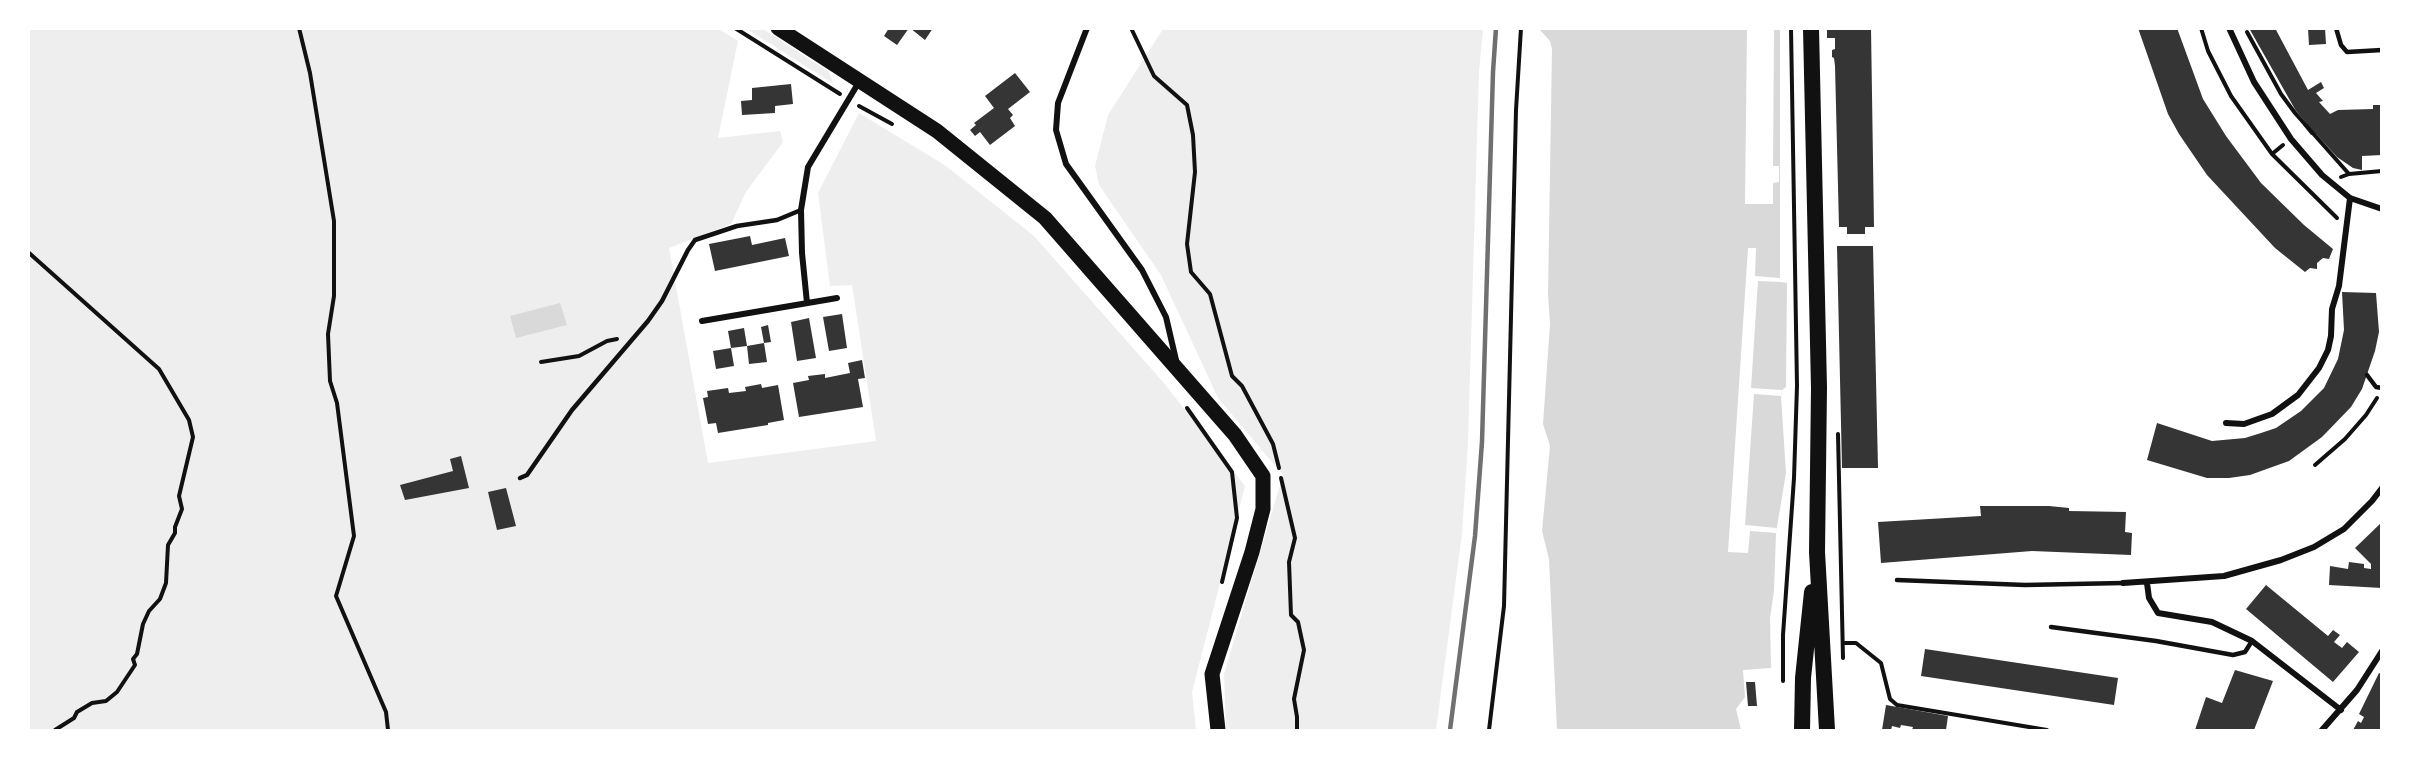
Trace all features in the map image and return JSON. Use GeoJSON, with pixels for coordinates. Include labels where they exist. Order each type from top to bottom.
{"type":"FeatureCollection","features":[{"type":"Feature","properties":{"kind":"highway"},"geometry":{"type":"LineString","coordinates":[[1811,28],[1819,388],[1817,552],[1827,730]]}},
{"type":"Feature","properties":{"kind":"highway"},"geometry":{"type":"LineString","coordinates":[[1802,730],[1803,667],[1817,552]]}},
{"type":"Feature","properties":{"kind":"main road"},"geometry":{"type":"LineString","coordinates":[[778,28],[937,131],[1045,218],[1235,435],[1263,476],[1263,510],[1252,552],[1212,674],[1218,730]]}},
{"type":"Feature","properties":{"kind":"street"},"geometry":{"type":"LineString","coordinates":[[1087,28],[1058,103],[1056,130],[1065,164],[1142,270],[1166,317],[1177,367]]}},
{"type":"Feature","properties":{"kind":"street"},"geometry":{"type":"LineString","coordinates":[[2229,28],[2254,81],[2291,139],[2322,175],[2350,198],[2382,209]]}},
{"type":"Feature","properties":{"kind":"street"},"geometry":{"type":"LineString","coordinates":[[807,303],[801,253],[801,210],[808,167],[859,81]]}},
{"type":"Feature","properties":{"kind":"street"},"geometry":{"type":"LineString","coordinates":[[2226,423],[2244,424],[2272,414],[2304,388],[2322,363],[2331,336],[2332,309],[2338,286],[2350,198]]}},
{"type":"Feature","properties":{"kind":"street"},"geometry":{"type":"LineString","coordinates":[[702,321],[837,298]]}},
{"type":"Feature","properties":{"kind":"street"},"geometry":{"type":"LineString","coordinates":[[2123,583],[2224,576],[2282,560],[2314,547],[2344,529],[2382,488]]}},
{"type":"Feature","properties":{"kind":"street"},"geometry":{"type":"LineString","coordinates":[[2147,583],[2149,598],[2158,613],[2212,622],[2252,641],[2341,710]]}},
{"type":"Feature","properties":{"kind":"street"},"geometry":{"type":"LineString","coordinates":[[2326,729],[2357,690],[2382,651]]}},
{"type":"Feature","properties":{"kind":"lane"},"geometry":{"type":"LineString","coordinates":[[2337,28],[2341,45],[2347,52],[2382,50]]}},
{"type":"Feature","properties":{"kind":"lane"},"geometry":{"type":"LineString","coordinates":[[520,478],[527,475],[572,410],[662,301],[695,240],[737,226],[777,220],[801,210]]}},
{"type":"Feature","properties":{"kind":"lane"},"geometry":{"type":"LineString","coordinates":[[2367,375],[2376,387],[2382,388]]}},
{"type":"Feature","properties":{"kind":"lane"},"geometry":{"type":"LineString","coordinates":[[1897,580],[2025,585],[2123,583]]}},
{"type":"Feature","properties":{"kind":"lane"},"geometry":{"type":"LineString","coordinates":[[2051,627],[2156,641],[2233,655],[2245,652],[2252,641]]}},
{"type":"Feature","properties":{"kind":"path"},"geometry":{"type":"LineString","coordinates":[[299,28],[310,73],[334,221],[334,296],[328,334],[330,381],[337,403],[354,536],[336,596],[386,712],[388,730]]}},
{"type":"Feature","properties":{"kind":"path"},"geometry":{"type":"LineString","coordinates":[[735,28],[893,125]]}},
{"type":"Feature","properties":{"kind":"path"},"geometry":{"type":"LineString","coordinates":[[1131,28],[1154,76],[1187,105],[1193,135],[1195,172],[1187,244],[1191,272],[1210,294],[1232,376],[1242,386],[1273,444],[1276,455],[1295,538],[1288,562],[1291,615],[1298,622],[1304,650],[1294,699],[1297,730]]}},
{"type":"Feature","properties":{"kind":"path"},"geometry":{"type":"LineString","coordinates":[[1489,730],[1504,606],[1516,110],[1521,28]]}},
{"type":"Feature","properties":{"kind":"path"},"geometry":{"type":"LineString","coordinates":[[1783,683],[1783,635],[1794,478],[1797,386],[1791,28]]}},
{"type":"Feature","properties":{"kind":"path"},"geometry":{"type":"LineString","coordinates":[[2201,28],[2208,51],[2231,96],[2272,154],[2331,214]]}},
{"type":"Feature","properties":{"kind":"path"},"geometry":{"type":"LineString","coordinates":[[2245,28],[2281,94],[2349,174],[2382,171]]}},
{"type":"Feature","properties":{"kind":"path"},"geometry":{"type":"LineString","coordinates":[[28,252],[159,369],[185,413],[193,436],[179,496],[182,509],[175,533],[168,545],[166,583],[160,599],[149,611],[143,624],[137,654],[133,659],[135,665],[117,692],[106,701],[93,703],[77,712],[74,718],[55,730]]}},
{"type":"Feature","properties":{"kind":"path"},"geometry":{"type":"LineString","coordinates":[[542,362],[579,356],[606,341],[635,335]]}},
{"type":"Feature","properties":{"kind":"path"},"geometry":{"type":"LineString","coordinates":[[2315,465],[2335,450],[2361,421],[2382,388]]}},
{"type":"Feature","properties":{"kind":"path"},"geometry":{"type":"LineString","coordinates":[[1183,403],[1232,472],[1237,518],[1221,588]]}},
{"type":"Feature","properties":{"kind":"path"},"geometry":{"type":"LineString","coordinates":[[1843,643],[1856,643],[1881,663],[1890,699],[1897,705],[2047,730]]}},
{"type":"Feature","properties":{"kind":"shaded area"},"geometry":{"type":"Polygon","coordinates":[[[717,28],[738,41],[718,138],[780,131],[783,142],[746,192],[731,224],[669,248],[708,463],[876,441],[852,285],[830,286],[818,193],[859,113],[946,166],[1034,236],[1163,382],[1245,486],[1192,692],[1196,730],[29,730],[28,29],[717,28]]]}},
{"type":"Feature","properties":{"kind":"shaded area"},"geometry":{"type":"Polygon","coordinates":[[[747,29],[763,29],[829,72],[833,82],[824,78],[747,29]]]}},
{"type":"Feature","properties":{"kind":"shaded area"},"geometry":{"type":"Polygon","coordinates":[[[1163,29],[1483,29],[1479,71],[1468,442],[1462,534],[1436,730],[1226,730],[1224,674],[1283,475],[1218,398],[1161,275],[1099,185],[1095,166],[1108,115],[1163,29]]]}},
{"type":"Feature","properties":{"kind":"shaded area"},"geometry":{"type":"Polygon","coordinates":[[[1539,29],[1780,29],[1780,282],[1787,283],[1786,387],[1782,390],[1781,396],[1786,473],[1776,533],[1774,591],[1770,618],[1771,668],[1743,670],[1745,697],[1736,709],[1741,730],[1557,730],[1549,559],[1542,531],[1550,446],[1543,424],[1550,324],[1548,294],[1552,49],[1550,41],[1539,29]]]}},
{"type":"Feature","properties":{"kind":"shaded area"},"geometry":{"type":"Polygon","coordinates":[[[560,303],[567,325],[516,338],[510,316],[560,303]]]}},
{"type":"Feature","properties":{"kind":"pier"},"geometry":{"type":"Polygon","coordinates":[[[1747,29],[1774,29],[1773,166],[1779,166],[1779,182],[1773,183],[1773,204],[1745,204],[1747,29]]]}},
{"type":"Feature","properties":{"kind":"pier"},"geometry":{"type":"Polygon","coordinates":[[[1748,248],[1756,248],[1755,276],[1780,278],[1780,282],[1758,281],[1751,388],[1782,390],[1781,396],[1754,394],[1745,525],[1777,528],[1776,533],[1750,531],[1748,553],[1728,552],[1748,248]]]}},
{"type":"Feature","properties":{"kind":"building"},"geometry":{"type":"Polygon","coordinates":[[[889,28],[909,28],[897,45],[884,36],[889,28]]]}},
{"type":"Feature","properties":{"kind":"building"},"geometry":{"type":"Polygon","coordinates":[[[910,28],[933,28],[925,40],[910,28]]]}},
{"type":"Feature","properties":{"kind":"building"},"geometry":{"type":"Polygon","coordinates":[[[1827,28],[1871,28],[1874,227],[1865,227],[1865,234],[1847,234],[1847,227],[1839,227],[1835,66],[1832,57],[1835,38],[1827,38],[1827,28]]]}},
{"type":"Feature","properties":{"kind":"building"},"geometry":{"type":"Polygon","coordinates":[[[2138,28],[2177,28],[2203,99],[2226,136],[2261,183],[2304,225],[2333,249],[2329,259],[2323,258],[2317,263],[2317,269],[2310,268],[2305,272],[2275,248],[2207,175],[2168,114],[2138,28]]]}},
{"type":"Feature","properties":{"kind":"building"},"geometry":{"type":"Polygon","coordinates":[[[2249,28],[2275,28],[2308,90],[2321,82],[2324,88],[2316,93],[2323,101],[2319,102],[2330,114],[2338,110],[2373,109],[2373,105],[2382,105],[2382,155],[2362,156],[2362,170],[2353,168],[2337,157],[2316,134],[2311,135],[2303,125],[2307,124],[2296,111],[2249,28]]]}},
{"type":"Feature","properties":{"kind":"building"},"geometry":{"type":"Polygon","coordinates":[[[2308,28],[2325,28],[2326,44],[2309,45],[2308,28]]]}},
{"type":"Feature","properties":{"kind":"building"},"geometry":{"type":"Polygon","coordinates":[[[1015,73],[1030,92],[1008,109],[1013,115],[1010,118],[1015,126],[990,145],[980,132],[975,136],[970,130],[976,125],[974,123],[994,108],[985,96],[1015,73]]]}},
{"type":"Feature","properties":{"kind":"building"},"geometry":{"type":"Polygon","coordinates":[[[791,84],[793,104],[775,106],[775,113],[742,115],[741,101],[752,100],[752,88],[791,84]]]}},
{"type":"Feature","properties":{"kind":"building"},"geometry":{"type":"Polygon","coordinates":[[[750,236],[752,245],[785,238],[789,256],[715,271],[709,244],[750,236]]]}},
{"type":"Feature","properties":{"kind":"building"},"geometry":{"type":"Polygon","coordinates":[[[1837,246],[1873,246],[1878,468],[1842,468],[1837,246]]]}},
{"type":"Feature","properties":{"kind":"building"},"geometry":{"type":"Polygon","coordinates":[[[2342,292],[2376,293],[2379,332],[2362,389],[2351,407],[2322,437],[2289,461],[2250,475],[2229,478],[2207,478],[2147,460],[2157,423],[2212,441],[2245,438],[2276,428],[2301,411],[2324,388],[2338,359],[2344,330],[2342,292]]]}},
{"type":"Feature","properties":{"kind":"building"},"geometry":{"type":"Polygon","coordinates":[[[842,314],[847,348],[829,351],[823,317],[842,314]]]}},
{"type":"Feature","properties":{"kind":"building"},"geometry":{"type":"Polygon","coordinates":[[[809,318],[816,358],[797,361],[791,322],[809,318]]]}},
{"type":"Feature","properties":{"kind":"building"},"geometry":{"type":"Polygon","coordinates":[[[768,325],[771,342],[764,343],[761,327],[768,325]]]}},
{"type":"Feature","properties":{"kind":"building"},"geometry":{"type":"Polygon","coordinates":[[[744,328],[747,346],[731,348],[728,331],[744,328]]]}},
{"type":"Feature","properties":{"kind":"building"},"geometry":{"type":"Polygon","coordinates":[[[764,343],[767,362],[749,364],[747,346],[764,343]]]}},
{"type":"Feature","properties":{"kind":"building"},"geometry":{"type":"Polygon","coordinates":[[[731,348],[734,366],[716,369],[713,351],[731,348]]]}},
{"type":"Feature","properties":{"kind":"building"},"geometry":{"type":"Polygon","coordinates":[[[862,360],[865,378],[858,379],[863,407],[799,417],[793,383],[809,380],[808,376],[825,374],[825,378],[850,373],[848,363],[862,360]]]}},
{"type":"Feature","properties":{"kind":"building"},"geometry":{"type":"Polygon","coordinates":[[[761,384],[762,388],[778,385],[784,420],[768,423],[768,425],[718,433],[716,423],[708,424],[703,398],[708,397],[707,391],[728,388],[729,393],[746,391],[745,387],[761,384]]]}},
{"type":"Feature","properties":{"kind":"building"},"geometry":{"type":"Polygon","coordinates":[[[461,456],[469,488],[405,500],[400,485],[453,471],[450,459],[461,456]]]}},
{"type":"Feature","properties":{"kind":"building"},"geometry":{"type":"Polygon","coordinates":[[[506,488],[516,526],[497,530],[488,492],[506,488]]]}},
{"type":"Feature","properties":{"kind":"building"},"geometry":{"type":"Polygon","coordinates":[[[1980,506],[2049,506],[2069,508],[2069,511],[2126,512],[2125,532],[2132,533],[2131,555],[2032,551],[1881,563],[1878,522],[1981,516],[1980,506]]]}},
{"type":"Feature","properties":{"kind":"building"},"geometry":{"type":"Polygon","coordinates":[[[2382,522],[2382,588],[2329,585],[2330,566],[2348,569],[2349,562],[2364,564],[2364,568],[2371,569],[2371,564],[2355,548],[2382,522]]]}},
{"type":"Feature","properties":{"kind":"building"},"geometry":{"type":"Polygon","coordinates":[[[2266,585],[2328,636],[2333,630],[2340,635],[2334,642],[2342,648],[2347,642],[2359,652],[2333,682],[2246,609],[2266,585]]]}},
{"type":"Feature","properties":{"kind":"building"},"geometry":{"type":"Polygon","coordinates":[[[1925,649],[2118,678],[2114,705],[1921,676],[1925,649]]]}},
{"type":"Feature","properties":{"kind":"building"},"geometry":{"type":"Polygon","coordinates":[[[2235,670],[2273,681],[2254,730],[2195,730],[2206,697],[2222,703],[2235,670]]]}},
{"type":"Feature","properties":{"kind":"building"},"geometry":{"type":"Polygon","coordinates":[[[2379,673],[2382,674],[2382,729],[2353,730],[2358,721],[2361,723],[2364,717],[2359,714],[2379,673]]]}},
{"type":"Feature","properties":{"kind":"building"},"geometry":{"type":"Polygon","coordinates":[[[1746,682],[1755,682],[1757,706],[1748,706],[1746,682]]]}},
{"type":"Feature","properties":{"kind":"building"},"geometry":{"type":"Polygon","coordinates":[[[1886,705],[1948,716],[1946,730],[1912,730],[1913,727],[1901,725],[1900,728],[1892,726],[1891,730],[1882,730],[1886,705]]]}},
{"type":"Feature","properties":{"kind":"railway"},"geometry":{"type":"LineString","coordinates":[[1450,730],[1475,536],[1482,442],[1496,28]]}}]}
